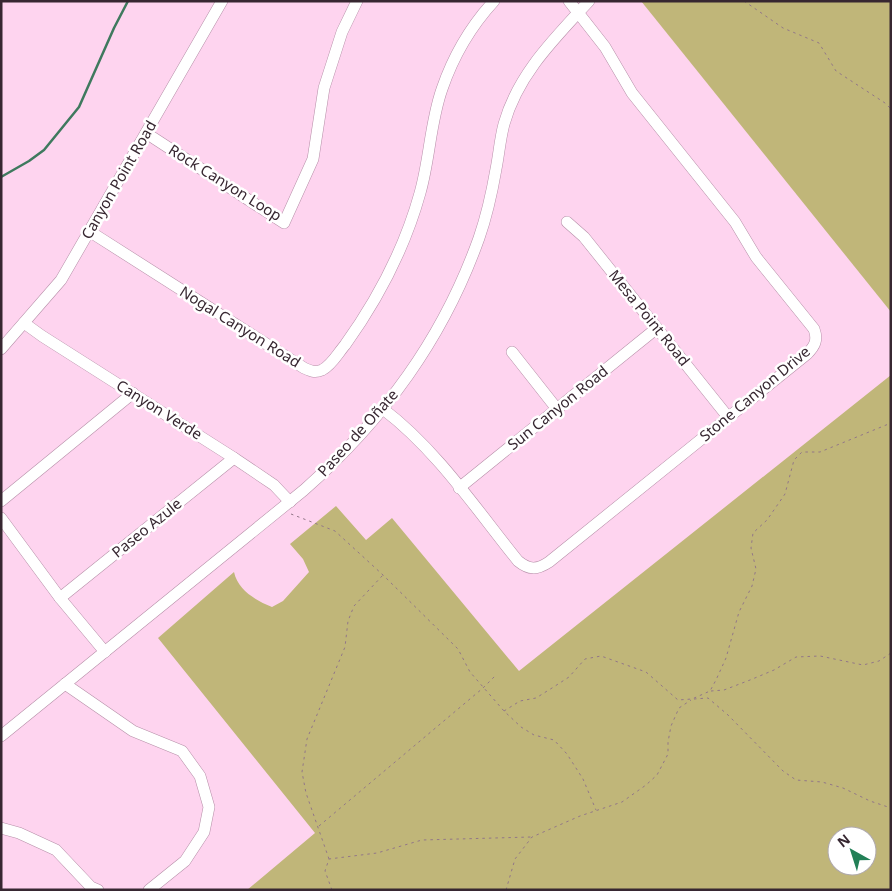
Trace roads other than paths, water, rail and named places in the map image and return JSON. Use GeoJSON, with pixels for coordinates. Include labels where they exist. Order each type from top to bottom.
{"type":"FeatureCollection","features":[{"type":"Feature","properties":{"kind":"street","name":"Canyon Point Road"},"geometry":{"type":"LineString","coordinates":[[1,349],[58,285],[222,1]]}},
{"type":"Feature","properties":{"kind":"street","name":"Rock Canyon Loop"},"geometry":{"type":"LineString","coordinates":[[146,132],[284,223],[313,159],[324,88],[342,32],[357,1]]}},
{"type":"Feature","properties":{"kind":"street","name":"Nogal Canyon Road"},"geometry":{"type":"LineString","coordinates":[[89,231],[304,368],[311,371],[323,369],[337,355],[362,320],[394,261],[406,235],[420,193],[433,120],[445,81],[456,56],[470,32],[494,1]]}},
{"type":"Feature","properties":{"kind":"street","name":"Stone Canyon Drive"},"geometry":{"type":"LineString","coordinates":[[383,409],[424,444],[518,561],[527,568],[538,568],[549,562],[807,354],[815,345],[816,334],[809,323],[756,257],[735,222],[632,93],[605,47],[569,1]]}},
{"type":"Feature","properties":{"kind":"street","name":"Paseo de Oñate"},"geometry":{"type":"LineString","coordinates":[[1,736],[286,505],[341,456],[403,384],[447,313],[467,268],[487,212],[504,124],[517,90],[541,53],[589,1]]}},
{"type":"Feature","properties":{"kind":"street","name":"Mesa Point Road"},"geometry":{"type":"LineString","coordinates":[[567,222],[584,237],[728,417]]}},
{"type":"Feature","properties":{"kind":"street","name":"Canyon Verde"},"geometry":{"type":"LineString","coordinates":[[24,323],[274,485],[286,505]]}},
{"type":"Feature","properties":{"kind":"street","name":"Sun Canyon Road"},"geometry":{"type":"LineString","coordinates":[[460,488],[657,328]]}},
{"type":"Feature","properties":{"kind":"street"},"geometry":{"type":"LineString","coordinates":[[512,352],[557,409]]}},
{"type":"Feature","properties":{"kind":"street"},"geometry":{"type":"LineString","coordinates":[[1,501],[133,393]]}},
{"type":"Feature","properties":{"kind":"street","name":"Paseo Azule"},"geometry":{"type":"LineString","coordinates":[[60,598],[234,458]]}},
{"type":"Feature","properties":{"kind":"street"},"geometry":{"type":"LineString","coordinates":[[1,518],[60,598],[105,652]]}},
{"type":"Feature","properties":{"kind":"street"},"geometry":{"type":"LineString","coordinates":[[66,684],[133,731],[182,751],[200,776],[209,807],[204,832],[185,861],[149,890]]}},
{"type":"Feature","properties":{"kind":"street"},"geometry":{"type":"LineString","coordinates":[[1,828],[19,833],[56,850],[91,887],[98,890]]}},
{"type":"Feature","properties":{"kind":"waterway"},"geometry":{"type":"LineString","coordinates":[[1,177],[44,150],[79,107],[128,1]]}}]}
